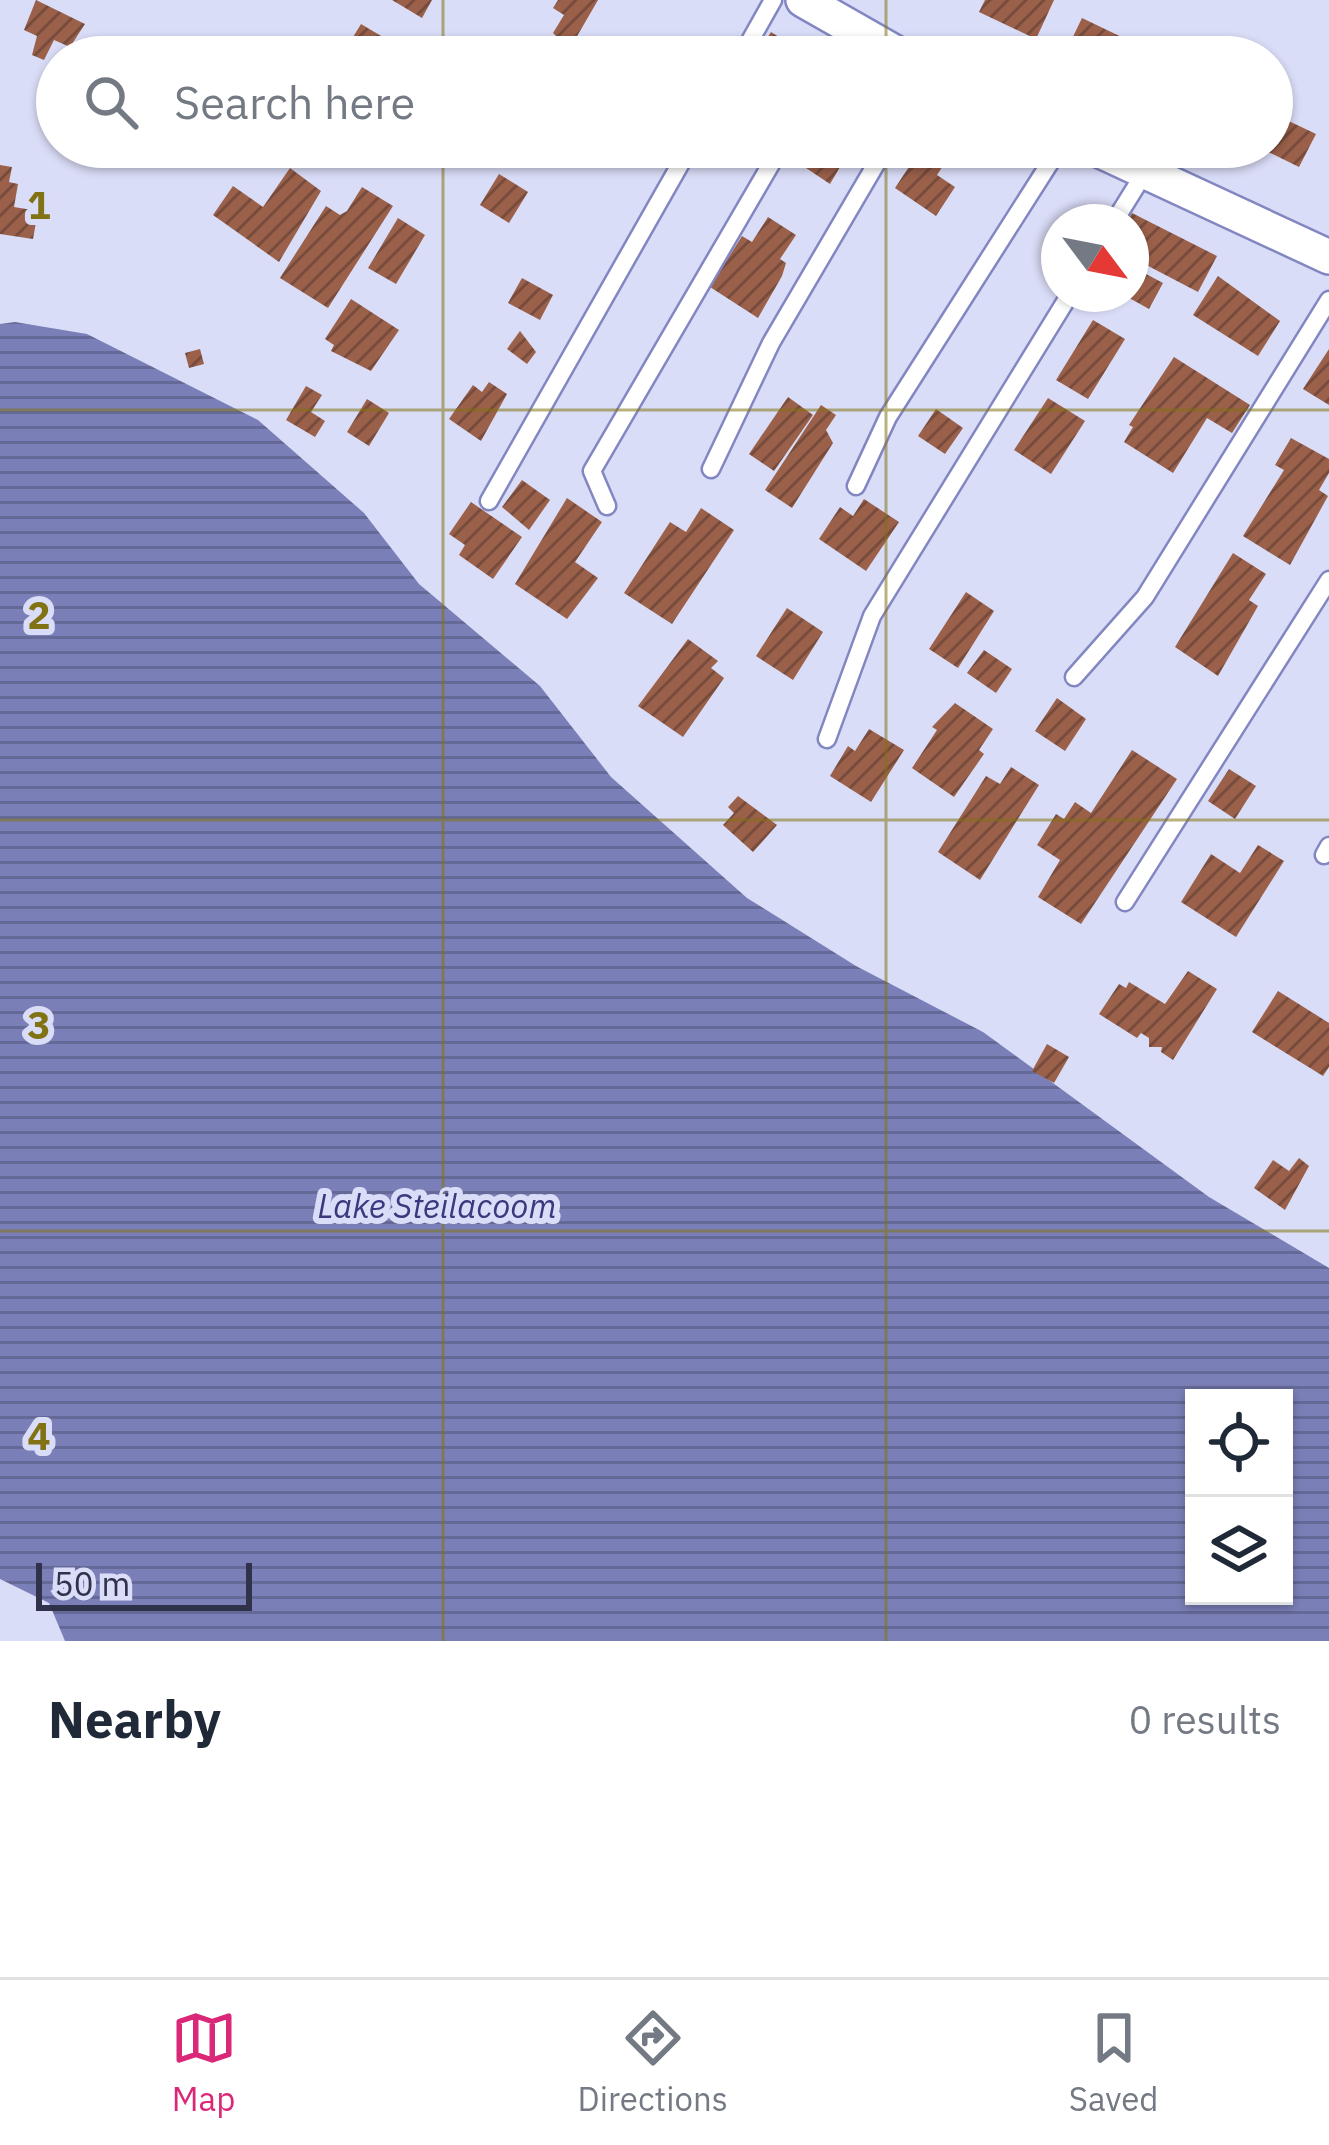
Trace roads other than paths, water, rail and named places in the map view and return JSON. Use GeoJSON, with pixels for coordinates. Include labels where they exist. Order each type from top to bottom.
{"type":"FeatureCollection","features":[{"type":"Feature","properties":{"kind":"street"},"geometry":{"type":"LineString","coordinates":[[803,0],[835,36]]}},
{"type":"Feature","properties":{"kind":"street"},"geometry":{"type":"LineString","coordinates":[[1137,168],[1329,257]]}},
{"type":"Feature","properties":{"kind":"lane"},"geometry":{"type":"LineString","coordinates":[[753,36],[773,0]]}},
{"type":"Feature","properties":{"kind":"lane"},"geometry":{"type":"LineString","coordinates":[[489,501],[678,168]]}},
{"type":"Feature","properties":{"kind":"lane"},"geometry":{"type":"LineString","coordinates":[[607,506],[592,471],[769,168]]}},
{"type":"Feature","properties":{"kind":"lane"},"geometry":{"type":"LineString","coordinates":[[711,470],[771,343],[874,168]]}},
{"type":"Feature","properties":{"kind":"lane"},"geometry":{"type":"LineString","coordinates":[[856,486],[888,417],[1047,168]]}},
{"type":"Feature","properties":{"kind":"lane"},"geometry":{"type":"LineString","coordinates":[[1125,204],[1145,172]]}},
{"type":"Feature","properties":{"kind":"lane"},"geometry":{"type":"LineString","coordinates":[[1074,677],[1144,597],[1329,300]]}},
{"type":"Feature","properties":{"kind":"lane"},"geometry":{"type":"LineString","coordinates":[[827,740],[872,616],[1059,312]]}},
{"type":"Feature","properties":{"kind":"lane"},"geometry":{"type":"LineString","coordinates":[[1125,902],[1329,580]]}},
{"type":"Feature","properties":{"kind":"water","name":"Lake Steilacoom"},"geometry":{"type":"Polygon","coordinates":[[[15,322],[87,334],[258,420],[364,513],[419,584],[540,686],[611,777],[747,898],[856,966],[983,1032],[1209,1197],[1329,1268],[1329,1641],[65,1641],[49,1603],[0,1579],[0,324],[15,322]]]}}]}
